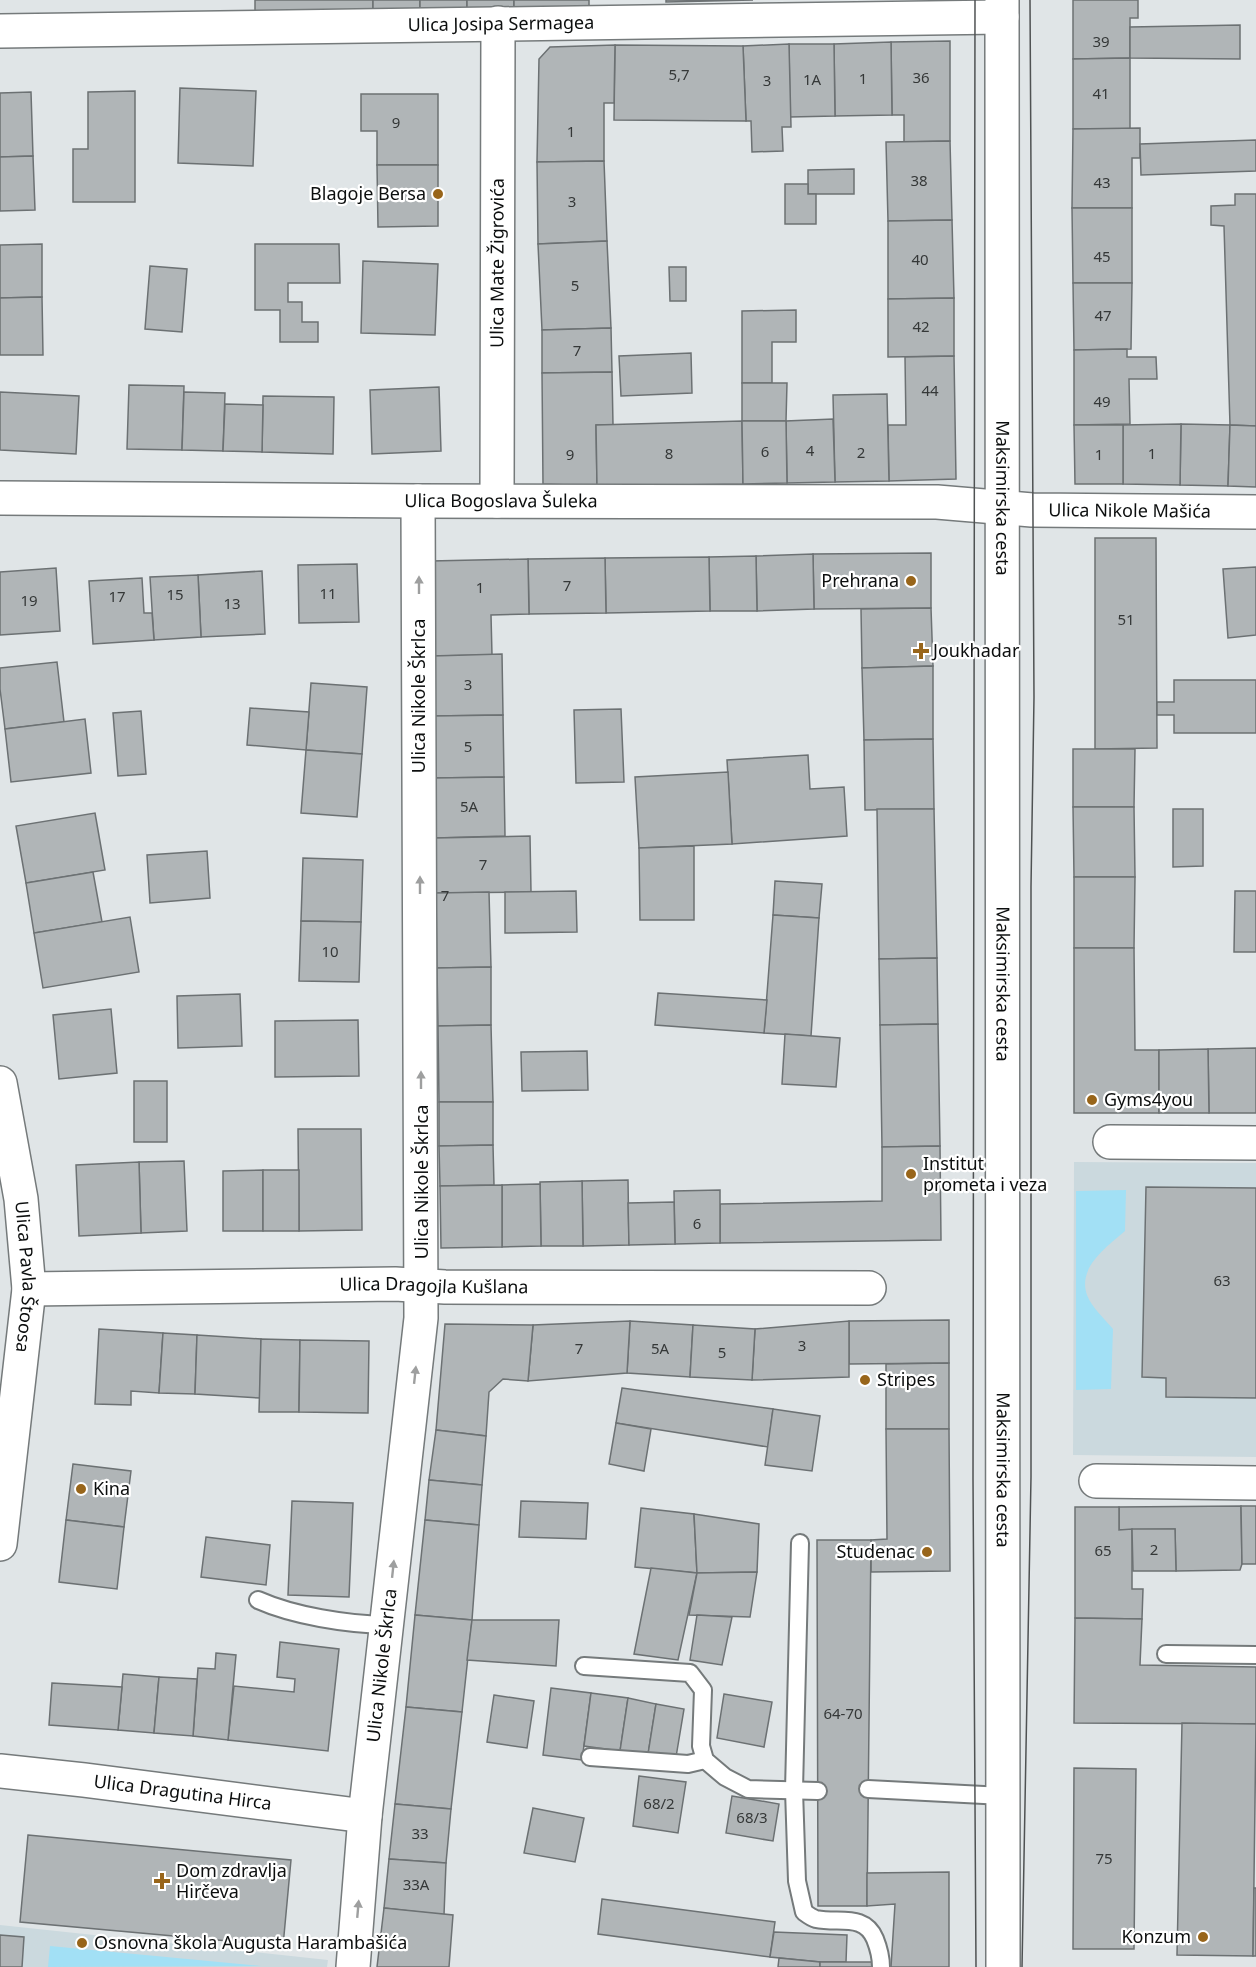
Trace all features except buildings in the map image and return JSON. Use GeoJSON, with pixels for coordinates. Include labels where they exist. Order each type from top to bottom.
{"type":"FeatureCollection","features":[{"type":"Feature","properties":{"kind":"street","name":"Ulica Josipa Sermagea"},"geometry":{"type":"LineString","coordinates":[[0,31],[225,14],[498,24],[607,11],[1002,9]]}},
{"type":"Feature","properties":{"kind":"street","name":"Maksimirska cesta"},"geometry":{"type":"LineString","coordinates":[[1002,9],[1003,1967]]}},
{"type":"Feature","properties":{"kind":"street","name":"Ulica Mate Žigrovića"},"geometry":{"type":"LineString","coordinates":[[497,501],[498,24]]}},
{"type":"Feature","properties":{"kind":"street","name":"Ulica Bogoslava Šuleka"},"geometry":{"type":"LineString","coordinates":[[0,498],[938,502],[1002,508]]}},
{"type":"Feature","properties":{"kind":"street","name":"Ulica Nikole Škrlca"},"geometry":{"type":"LineString","coordinates":[[353,1967],[365,1816],[420,1330],[422,1286],[418,501]]}},
{"type":"Feature","properties":{"kind":"street","name":"Ulica Nikole Mašića"},"geometry":{"type":"LineString","coordinates":[[1002,508],[1256,512]]}},
{"type":"Feature","properties":{"kind":"street","name":"Ulica Pavla Štoosa"},"geometry":{"type":"LineString","coordinates":[[0,1083],[21,1199],[0,1544]]}},
{"type":"Feature","properties":{"kind":"street"},"geometry":{"type":"LineString","coordinates":[[1110,1142],[1256,1143]]}},
{"type":"Feature","properties":{"kind":"street","name":"Ulica Dragojla Kušlana"},"geometry":{"type":"LineString","coordinates":[[14,1293],[395,1284],[869,1288]]}},
{"type":"Feature","properties":{"kind":"street"},"geometry":{"type":"LineString","coordinates":[[1096,1481],[1256,1483]]}},
{"type":"Feature","properties":{"kind":"street","name":"Ulica Dragutina Hirca"},"geometry":{"type":"LineString","coordinates":[[0,1771],[365,1816]]}},
{"type":"Feature","properties":{"kind":"lane"},"geometry":{"type":"LineString","coordinates":[[800,1542],[794,1790],[797,1881],[804,1912],[815,1919],[865,1924],[872,1932],[881,1953],[881,1967]]}},
{"type":"Feature","properties":{"kind":"lane"},"geometry":{"type":"LineString","coordinates":[[258,1600],[280,1610],[366,1624],[386,1625]]}},
{"type":"Feature","properties":{"kind":"lane"},"geometry":{"type":"LineString","coordinates":[[1166,1654],[1256,1655]]}},
{"type":"Feature","properties":{"kind":"lane"},"geometry":{"type":"LineString","coordinates":[[584,1666],[690,1673],[704,1690],[701,1746],[705,1760],[725,1777],[748,1789],[818,1791]]}},
{"type":"Feature","properties":{"kind":"lane"},"geometry":{"type":"LineString","coordinates":[[591,1757],[688,1764],[705,1760]]}},
{"type":"Feature","properties":{"kind":"lane"},"geometry":{"type":"LineString","coordinates":[[868,1789],[1003,1796]]}},
{"type":"Feature","properties":{"kind":"shaded area"},"geometry":{"type":"Polygon","coordinates":[[[1074,1162],[1256,1163],[1256,1457],[1073,1455],[1074,1162]]]}},
{"type":"Feature","properties":{"kind":"shaded area"},"geometry":{"type":"Polygon","coordinates":[[[1126,1190],[1125,1231],[1103,1250],[1090,1266],[1085,1285],[1092,1304],[1113,1329],[1111,1389],[1076,1390],[1076,1191],[1126,1190]]]}},
{"type":"Feature","properties":{"kind":"shaded area","name":"Osnovna škola Augusta Harambašića"},"geometry":{"type":"Polygon","coordinates":[[[0,1925],[328,1960],[327,1967],[0,1967],[0,1925]]]}},
{"type":"Feature","properties":{"kind":"shaded area"},"geometry":{"type":"Polygon","coordinates":[[[50,1946],[261,1966],[48,1967],[50,1946]]]}},
{"type":"Feature","properties":{"kind":"tram line"},"geometry":{"type":"LineString","coordinates":[[975,0],[973,1478],[976,1967]]}},
{"type":"Feature","properties":{"kind":"tram line"},"geometry":{"type":"LineString","coordinates":[[1022,1967],[1031,1477],[1031,887],[1034,697],[1030,0]]}},
{"type":"Feature","properties":{"kind":"place","name":"Blagoje Bersa"},"geometry":{"type":"Point","coordinates":[438,194]}},
{"type":"Feature","properties":{"kind":"place","name":"Prehrana"},"geometry":{"type":"Point","coordinates":[911,581]}},
{"type":"Feature","properties":{"kind":"place","name":"Joukhadar"},"geometry":{"type":"Point","coordinates":[921,651]}},
{"type":"Feature","properties":{"kind":"place","name":"Gyms4you"},"geometry":{"type":"Point","coordinates":[1092,1100]}},
{"type":"Feature","properties":{"kind":"place","name":"Institut prometa i veza"},"geometry":{"type":"Point","coordinates":[911,1174]}},
{"type":"Feature","properties":{"kind":"place","name":"Stripes"},"geometry":{"type":"Point","coordinates":[865,1380]}},
{"type":"Feature","properties":{"kind":"place","name":"Kina"},"geometry":{"type":"Point","coordinates":[81,1489]}},
{"type":"Feature","properties":{"kind":"place","name":"Studenac"},"geometry":{"type":"Point","coordinates":[927,1552]}},
{"type":"Feature","properties":{"kind":"place","name":"Dom zdravlja Hirčeva"},"geometry":{"type":"Point","coordinates":[162,1881]}},
{"type":"Feature","properties":{"kind":"place","name":"Konzum"},"geometry":{"type":"Point","coordinates":[1203,1937]}},
{"type":"Feature","properties":{"kind":"place","name":"Osnovna škola Augusta Harambašića"},"geometry":{"type":"Point","coordinates":[82,1943]}}]}
